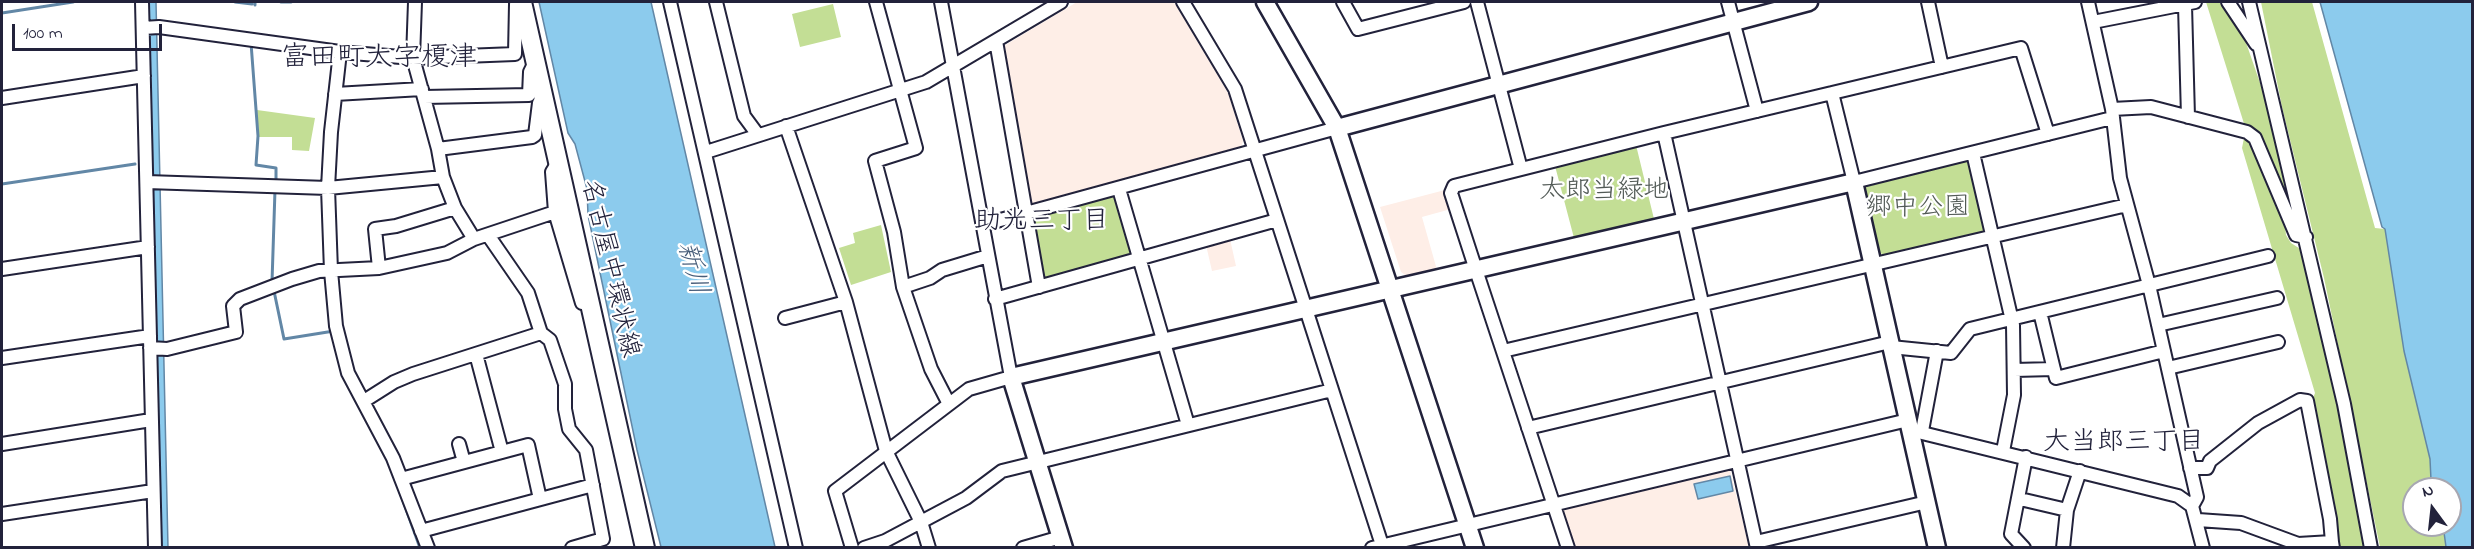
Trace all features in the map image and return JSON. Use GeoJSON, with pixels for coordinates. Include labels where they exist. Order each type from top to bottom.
{"type":"FeatureCollection","features":[{"type":"Feature","properties":{"kind":"main road","name":"名古屋中環状線"},"geometry":{"type":"LineString","coordinates":[[520,2],[536,61],[645,548]]}},
{"type":"Feature","properties":{"kind":"street"},"geometry":{"type":"LineString","coordinates":[[142,2],[150,27],[144,76],[153,182],[148,247],[155,345],[151,420],[155,548]]}},
{"type":"Feature","properties":{"kind":"street"},"geometry":{"type":"LineString","coordinates":[[415,2],[413,58],[438,149],[443,177],[455,208],[474,239]]}},
{"type":"Feature","properties":{"kind":"street"},"geometry":{"type":"LineString","coordinates":[[150,27],[340,52],[413,58],[515,54],[516,4],[520,2]]}},
{"type":"Feature","properties":{"kind":"street"},"geometry":{"type":"LineString","coordinates":[[670,2],[796,548]]}},
{"type":"Feature","properties":{"kind":"street"},"geometry":{"type":"LineString","coordinates":[[716,2],[744,116],[758,135]]}},
{"type":"Feature","properties":{"kind":"street"},"geometry":{"type":"LineString","coordinates":[[876,2],[916,148],[875,161],[894,232],[903,287],[931,369],[949,404]]}},
{"type":"Feature","properties":{"kind":"street"},"geometry":{"type":"LineString","coordinates":[[941,2],[955,65],[1011,377],[1062,542],[1023,548]]}},
{"type":"Feature","properties":{"kind":"street"},"geometry":{"type":"LineString","coordinates":[[706,152],[926,82],[1061,2]]}},
{"type":"Feature","properties":{"kind":"street"},"geometry":{"type":"LineString","coordinates":[[1183,2],[1235,89],[1332,390],[1379,547],[1738,462],[1914,427],[2178,496],[2192,506],[2198,520],[2204,548]]}},
{"type":"Feature","properties":{"kind":"street"},"geometry":{"type":"LineString","coordinates":[[1264,2],[1337,128],[1475,548]]}},
{"type":"Feature","properties":{"kind":"street"},"geometry":{"type":"LineString","coordinates":[[1343,2],[1358,29],[1422,6],[1464,2]]}},
{"type":"Feature","properties":{"kind":"street"},"geometry":{"type":"LineString","coordinates":[[1477,2],[1521,169]]}},
{"type":"Feature","properties":{"kind":"street"},"geometry":{"type":"LineString","coordinates":[[1728,2],[1757,111]]}},
{"type":"Feature","properties":{"kind":"street"},"geometry":{"type":"LineString","coordinates":[[982,225],[1498,83],[1809,2]]}},
{"type":"Feature","properties":{"kind":"street"},"geometry":{"type":"LineString","coordinates":[[1928,2],[1942,67]]}},
{"type":"Feature","properties":{"kind":"street"},"geometry":{"type":"LineString","coordinates":[[2088,2],[2112,113],[2120,178],[2149,285],[2197,497],[2192,506]]}},
{"type":"Feature","properties":{"kind":"street"},"geometry":{"type":"LineString","coordinates":[[2228,2],[2262,52]]}},
{"type":"Feature","properties":{"kind":"street"},"geometry":{"type":"LineString","coordinates":[[2249,2],[2344,404],[2371,548]]}},
{"type":"Feature","properties":{"kind":"street"},"geometry":{"type":"LineString","coordinates":[[2093,22],[2190,3],[2188,117]]}},
{"type":"Feature","properties":{"kind":"street"},"geometry":{"type":"LineString","coordinates":[[996,41],[1039,287]]}},
{"type":"Feature","properties":{"kind":"street"},"geometry":{"type":"LineString","coordinates":[[1568,548],[1476,270],[1452,193],[1454,186],[1664,133],[2021,48],[2048,134]]}},
{"type":"Feature","properties":{"kind":"street"},"geometry":{"type":"LineString","coordinates":[[340,52],[328,188],[331,271],[341,344],[348,373],[401,478],[428,548]]}},
{"type":"Feature","properties":{"kind":"street"},"geometry":{"type":"LineString","coordinates":[[335,94],[529,95],[530,72],[536,61]]}},
{"type":"Feature","properties":{"kind":"street"},"geometry":{"type":"LineString","coordinates":[[2,98],[144,76]]}},
{"type":"Feature","properties":{"kind":"street"},"geometry":{"type":"LineString","coordinates":[[1832,93],[1891,344],[1914,427],[1937,548]]}},
{"type":"Feature","properties":{"kind":"street"},"geometry":{"type":"LineString","coordinates":[[438,149],[532,137],[535,135],[539,103],[543,97]]}},
{"type":"Feature","properties":{"kind":"street"},"geometry":{"type":"LineString","coordinates":[[852,548],[835,491],[969,389],[1011,377],[1854,182],[2048,134],[2112,113],[2151,107],[2247,132],[2255,138],[2296,235],[2306,237]]}},
{"type":"Feature","properties":{"kind":"street"},"geometry":{"type":"LineString","coordinates":[[786,126],[846,302],[886,451],[921,522],[929,548]]}},
{"type":"Feature","properties":{"kind":"street"},"geometry":{"type":"LineString","coordinates":[[1664,133],[1757,545],[1927,502]]}},
{"type":"Feature","properties":{"kind":"street"},"geometry":{"type":"LineString","coordinates":[[1973,153],[2011,319],[2014,395],[2003,451]]}},
{"type":"Feature","properties":{"kind":"street"},"geometry":{"type":"LineString","coordinates":[[558,163],[552,172],[555,212],[572,273],[587,315],[593,322]]}},
{"type":"Feature","properties":{"kind":"street"},"geometry":{"type":"LineString","coordinates":[[153,182],[328,188],[443,177]]}},
{"type":"Feature","properties":{"kind":"street"},"geometry":{"type":"LineString","coordinates":[[1119,189],[1188,425]]}},
{"type":"Feature","properties":{"kind":"street"},"geometry":{"type":"LineString","coordinates":[[1503,351],[2127,205]]}},
{"type":"Feature","properties":{"kind":"street"},"geometry":{"type":"LineString","coordinates":[[379,268],[375,230],[455,208]]}},
{"type":"Feature","properties":{"kind":"street"},"geometry":{"type":"LineString","coordinates":[[2,358],[155,345],[236,332],[233,306],[240,299],[292,279],[319,271],[379,268],[447,253],[474,239],[555,212]]}},
{"type":"Feature","properties":{"kind":"street"},"geometry":{"type":"LineString","coordinates":[[996,299],[1277,220]]}},
{"type":"Feature","properties":{"kind":"street"},"geometry":{"type":"LineString","coordinates":[[488,235],[528,293],[541,333],[550,340],[566,384],[565,409],[569,429],[586,450],[603,539],[572,548]]}},
{"type":"Feature","properties":{"kind":"street"},"geometry":{"type":"LineString","coordinates":[[2,270],[148,247]]}},
{"type":"Feature","properties":{"kind":"street"},"geometry":{"type":"LineString","coordinates":[[903,287],[930,278],[942,270],[988,256]]}},
{"type":"Feature","properties":{"kind":"street"},"geometry":{"type":"LineString","coordinates":[[1528,428],[1891,344],[1951,353],[1970,329],[2268,256]]}},
{"type":"Feature","properties":{"kind":"street"},"geometry":{"type":"LineString","coordinates":[[2158,325],[2277,298]]}},
{"type":"Feature","properties":{"kind":"street"},"geometry":{"type":"LineString","coordinates":[[785,318],[846,302]]}},
{"type":"Feature","properties":{"kind":"street"},"geometry":{"type":"LineString","coordinates":[[2040,312],[2056,378],[2164,351]]}},
{"type":"Feature","properties":{"kind":"street"},"geometry":{"type":"LineString","coordinates":[[364,401],[403,378],[541,333]]}},
{"type":"Feature","properties":{"kind":"street"},"geometry":{"type":"LineString","coordinates":[[2168,368],[2278,342]]}},
{"type":"Feature","properties":{"kind":"street"},"geometry":{"type":"LineString","coordinates":[[1914,427],[1937,351]]}},
{"type":"Feature","properties":{"kind":"street"},"geometry":{"type":"LineString","coordinates":[[476,354],[502,452]]}},
{"type":"Feature","properties":{"kind":"street"},"geometry":{"type":"LineString","coordinates":[[2014,370],[2054,369]]}},
{"type":"Feature","properties":{"kind":"street"},"geometry":{"type":"LineString","coordinates":[[864,548],[885,541],[966,498],[1002,471],[1332,390]]}},
{"type":"Feature","properties":{"kind":"street"},"geometry":{"type":"LineString","coordinates":[[2190,468],[2207,468],[2210,461],[2258,423],[2300,399],[2307,401],[2330,519],[2332,545],[2298,544],[2241,523],[2198,520]]}},
{"type":"Feature","properties":{"kind":"street"},"geometry":{"type":"LineString","coordinates":[[2,444],[151,420]]}},
{"type":"Feature","properties":{"kind":"street"},"geometry":{"type":"LineString","coordinates":[[459,444],[464,462]]}},
{"type":"Feature","properties":{"kind":"street"},"geometry":{"type":"LineString","coordinates":[[401,478],[528,445],[540,499]]}},
{"type":"Feature","properties":{"kind":"street"},"geometry":{"type":"LineString","coordinates":[[2024,548],[2011,534],[2020,499],[2026,457]]}},
{"type":"Feature","properties":{"kind":"street"},"geometry":{"type":"LineString","coordinates":[[2063,548],[2067,510],[2080,471]]}},
{"type":"Feature","properties":{"kind":"street"},"geometry":{"type":"LineString","coordinates":[[421,531],[592,485]]}},
{"type":"Feature","properties":{"kind":"street"},"geometry":{"type":"LineString","coordinates":[[2,514],[153,491]]}},
{"type":"Feature","properties":{"kind":"street"},"geometry":{"type":"LineString","coordinates":[[2020,499],[2067,510]]}},
{"type":"Feature","properties":{"kind":"shaded area"},"geometry":{"type":"Polygon","coordinates":[[[1077,2],[1174,2],[1228,93],[1243,141],[1241,147],[1032,207],[1028,204],[1002,47],[1077,2]]]}},
{"type":"Feature","properties":{"kind":"shaded area"},"geometry":{"type":"Polygon","coordinates":[[[1445,190],[1451,209],[1422,217],[1437,270],[1408,277],[1401,272],[1380,207],[1445,190]]]}},
{"type":"Feature","properties":{"kind":"shaded area"},"geometry":{"type":"Polygon","coordinates":[[[1230,239],[1236,266],[1212,271],[1206,245],[1230,239]]]}},
{"type":"Feature","properties":{"kind":"shaded area"},"geometry":{"type":"Polygon","coordinates":[[[1730,470],[1749,547],[1571,547],[1561,510],[1730,470]]]}},
{"type":"Feature","properties":{"kind":"green space"},"geometry":{"type":"Polygon","coordinates":[[[2206,2],[2219,2],[2243,34],[2274,123],[2300,229],[2246,130],[2206,2]]]}},
{"type":"Feature","properties":{"kind":"green space"},"geometry":{"type":"Polygon","coordinates":[[[2261,2],[2312,2],[2375,228],[2385,229],[2404,342],[2430,459],[2432,477],[2402,477],[2402,537],[2445,537],[2446,547],[2380,547],[2324,278],[2282,107],[2261,2]]]}},
{"type":"Feature","properties":{"kind":"green space"},"geometry":{"type":"Polygon","coordinates":[[[833,4],[841,37],[800,47],[792,14],[833,4]]]}},
{"type":"Feature","properties":{"kind":"green space"},"geometry":{"type":"Polygon","coordinates":[[[257,110],[315,118],[309,151],[292,150],[292,137],[259,137],[257,110]]]}},
{"type":"Feature","properties":{"kind":"green space"},"geometry":{"type":"Polygon","coordinates":[[[2244,138],[2256,146],[2284,214],[2286,235],[2291,243],[2305,252],[2339,404],[2366,547],[2337,547],[2312,401],[2315,393],[2242,148],[2244,138]]]}},
{"type":"Feature","properties":{"kind":"green space","name":"太郎当緑地"},"geometry":{"type":"Polygon","coordinates":[[[1636,145],[1654,219],[1574,238],[1555,166],[1636,145]]]}},
{"type":"Feature","properties":{"kind":"green space","name":"郷中公園"},"geometry":{"type":"Polygon","coordinates":[[[1967,159],[1985,229],[1983,233],[1885,256],[1879,252],[1863,187],[1866,183],[1967,159]]]}},
{"type":"Feature","properties":{"kind":"green space"},"geometry":{"type":"Polygon","coordinates":[[[1112,196],[1115,198],[1132,253],[1130,256],[1045,280],[1041,277],[1033,219],[1112,196]]]}},
{"type":"Feature","properties":{"kind":"green space"},"geometry":{"type":"Polygon","coordinates":[[[881,225],[891,272],[851,285],[839,248],[855,243],[853,233],[881,225]]]}},
{"type":"Feature","properties":{"kind":"water"},"geometry":{"type":"Polygon","coordinates":[[[148,2],[156,2],[168,548],[160,547],[148,2]]]}},
{"type":"Feature","properties":{"kind":"water","name":"新川"},"geometry":{"type":"Polygon","coordinates":[[[539,2],[651,2],[775,547],[661,547],[637,450],[588,215],[587,189],[575,144],[568,133],[539,2]]]}},
{"type":"Feature","properties":{"kind":"water"},"geometry":{"type":"Polygon","coordinates":[[[2320,2],[2472,2],[2472,547],[2446,547],[2445,537],[2462,537],[2462,477],[2431,477],[2430,459],[2404,351],[2385,229],[2382,227],[2320,2]]]}},
{"type":"Feature","properties":{"kind":"water"},"geometry":{"type":"Polygon","coordinates":[[[1730,476],[1733,491],[1698,499],[1694,484],[1730,476]]]}},
{"type":"Feature","properties":{"kind":"waterway"},"geometry":{"type":"LineString","coordinates":[[2,13],[73,2]]}},
{"type":"Feature","properties":{"kind":"waterway"},"geometry":{"type":"LineString","coordinates":[[235,2],[252,4]]}},
{"type":"Feature","properties":{"kind":"waterway"},"geometry":{"type":"LineString","coordinates":[[281,2],[291,2]]}},
{"type":"Feature","properties":{"kind":"waterway"},"geometry":{"type":"LineString","coordinates":[[251,43],[258,136],[256,165],[276,168],[276,181]]}},
{"type":"Feature","properties":{"kind":"waterway"},"geometry":{"type":"LineString","coordinates":[[2,184],[135,164]]}},
{"type":"Feature","properties":{"kind":"waterway"},"geometry":{"type":"LineString","coordinates":[[272,282],[275,190]]}},
{"type":"Feature","properties":{"kind":"waterway"},"geometry":{"type":"LineString","coordinates":[[274,291],[284,339],[334,331]]}},
{"type":"Feature","properties":{"kind":"waterway"},"geometry":{"type":"LineString","coordinates":[[397,484],[420,548]]}},
{"type":"Feature","properties":{"kind":"district","name":"富田町大字榎津"},"geometry":{"type":"Point","coordinates":[379,60]}},
{"type":"Feature","properties":{"kind":"district","name":"助光三丁目"},"geometry":{"type":"Point","coordinates":[1042,224]}},
{"type":"Feature","properties":{"kind":"district","name":"大当郎三丁目"},"geometry":{"type":"Point","coordinates":[2124,445]}}]}
